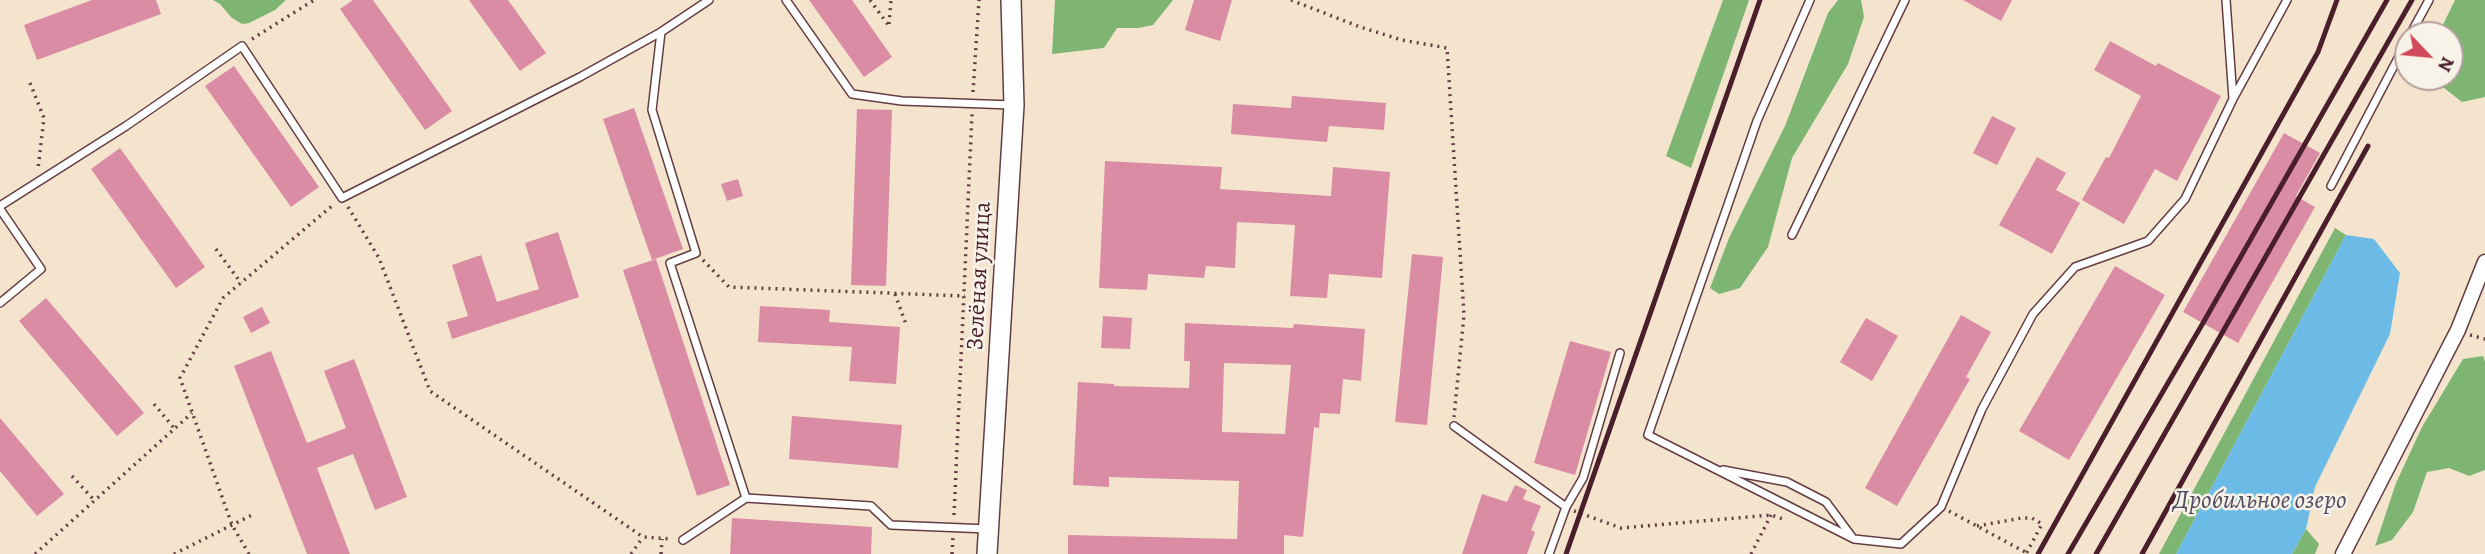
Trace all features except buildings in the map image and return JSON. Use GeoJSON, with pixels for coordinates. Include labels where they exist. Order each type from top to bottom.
{"type":"FeatureCollection","features":[{"type":"Feature","properties":{"kind":"main road","name":"Зелёная улица"},"geometry":{"type":"LineString","coordinates":[[987,554],[1014,105],[1011,0]]}},
{"type":"Feature","properties":{"kind":"street"},"geometry":{"type":"LineString","coordinates":[[2343,554],[2458,330],[2485,262]]}},
{"type":"Feature","properties":{"kind":"lane"},"geometry":{"type":"LineString","coordinates":[[0,303],[41,269],[0,208],[242,46],[342,198],[580,77],[661,32],[709,0]]}},
{"type":"Feature","properties":{"kind":"lane"},"geometry":{"type":"LineString","coordinates":[[786,0],[852,94],[902,101],[1014,105]]}},
{"type":"Feature","properties":{"kind":"lane"},"geometry":{"type":"LineString","coordinates":[[1810,0],[1757,121],[1648,435],[1854,539],[1901,544],[1941,507],[1982,408],[2033,314],[2075,267],[2148,241],[2185,199],[2233,99],[2287,0]]}},
{"type":"Feature","properties":{"kind":"lane"},"geometry":{"type":"LineString","coordinates":[[1792,235],[1905,0]]}},
{"type":"Feature","properties":{"kind":"lane"},"geometry":{"type":"LineString","coordinates":[[2226,0],[2233,99]]}},
{"type":"Feature","properties":{"kind":"lane"},"geometry":{"type":"LineString","coordinates":[[2418,21],[2429,0]]}},
{"type":"Feature","properties":{"kind":"lane"},"geometry":{"type":"LineString","coordinates":[[661,32],[652,110],[696,253],[670,263],[746,498]]}},
{"type":"Feature","properties":{"kind":"lane"},"geometry":{"type":"LineString","coordinates":[[2331,186],[2394,66]]}},
{"type":"Feature","properties":{"kind":"lane"},"geometry":{"type":"LineString","coordinates":[[1549,554],[1566,507],[1583,478],[1620,354]]}},
{"type":"Feature","properties":{"kind":"lane"},"geometry":{"type":"LineString","coordinates":[[1454,426],[1566,507]]}},
{"type":"Feature","properties":{"kind":"lane"},"geometry":{"type":"LineString","coordinates":[[1716,469],[1787,482],[1826,502],[1854,539]]}},
{"type":"Feature","properties":{"kind":"lane"},"geometry":{"type":"LineString","coordinates":[[683,540],[746,498],[871,506],[891,525],[988,529]]}},
{"type":"Feature","properties":{"kind":"path"},"geometry":{"type":"LineString","coordinates":[[242,46],[314,0]]}},
{"type":"Feature","properties":{"kind":"path"},"geometry":{"type":"LineString","coordinates":[[870,0],[889,26],[891,0]]}},
{"type":"Feature","properties":{"kind":"path"},"geometry":{"type":"LineString","coordinates":[[952,554],[979,0]]}},
{"type":"Feature","properties":{"kind":"path"},"geometry":{"type":"LineString","coordinates":[[1291,0],[1402,40],[1447,48],[1464,314],[1454,426]]}},
{"type":"Feature","properties":{"kind":"path"},"geometry":{"type":"LineString","coordinates":[[30,83],[44,118],[36,183]]}},
{"type":"Feature","properties":{"kind":"path"},"geometry":{"type":"LineString","coordinates":[[249,554],[232,525],[180,378],[223,298],[342,198],[379,258],[429,391],[643,537],[683,540]]}},
{"type":"Feature","properties":{"kind":"path"},"geometry":{"type":"LineString","coordinates":[[216,249],[241,283]]}},
{"type":"Feature","properties":{"kind":"path"},"geometry":{"type":"LineString","coordinates":[[696,253],[729,287],[965,296]]}},
{"type":"Feature","properties":{"kind":"path"},"geometry":{"type":"LineString","coordinates":[[895,294],[907,327]]}},
{"type":"Feature","properties":{"kind":"path"},"geometry":{"type":"LineString","coordinates":[[153,404],[174,428]]}},
{"type":"Feature","properties":{"kind":"path"},"geometry":{"type":"LineString","coordinates":[[35,554],[192,412]]}},
{"type":"Feature","properties":{"kind":"path"},"geometry":{"type":"LineString","coordinates":[[72,475],[94,501]]}},
{"type":"Feature","properties":{"kind":"path"},"geometry":{"type":"LineString","coordinates":[[1941,507],[2027,553],[2042,524],[2032,518],[2022,518],[1977,526]]}},
{"type":"Feature","properties":{"kind":"path"},"geometry":{"type":"LineString","coordinates":[[174,554],[254,514]]}},
{"type":"Feature","properties":{"kind":"path"},"geometry":{"type":"LineString","coordinates":[[1587,516],[1621,528],[1771,515],[1751,554]]}},
{"type":"Feature","properties":{"kind":"path"},"geometry":{"type":"LineString","coordinates":[[631,554],[643,537]]}},
{"type":"Feature","properties":{"kind":"path"},"geometry":{"type":"LineString","coordinates":[[661,554],[662,538]]}},
{"type":"Feature","properties":{"kind":"green space"},"geometry":{"type":"Polygon","coordinates":[[[213,0],[286,0],[275,10],[242,24],[213,0]]]}},
{"type":"Feature","properties":{"kind":"green space"},"geometry":{"type":"Polygon","coordinates":[[[1055,0],[1173,0],[1153,25],[1117,28],[1104,48],[1052,54],[1055,0]]]}},
{"type":"Feature","properties":{"kind":"green space"},"geometry":{"type":"Polygon","coordinates":[[[1723,0],[1749,0],[1691,168],[1666,156],[1723,0]]]}},
{"type":"Feature","properties":{"kind":"green space"},"geometry":{"type":"Polygon","coordinates":[[[1838,0],[1861,0],[1864,17],[1848,64],[1792,158],[1768,247],[1740,288],[1719,294],[1710,288],[1729,238],[1785,126],[1828,13],[1838,0]]]}},
{"type":"Feature","properties":{"kind":"green space"},"geometry":{"type":"Polygon","coordinates":[[[2455,0],[2485,0],[2485,97],[2462,102],[2448,91],[2464,91],[2464,21],[2445,21],[2455,0]]]}},
{"type":"Feature","properties":{"kind":"green space"},"geometry":{"type":"Polygon","coordinates":[[[2335,228],[2346,235],[2176,554],[2159,554],[2335,228]]]}},
{"type":"Feature","properties":{"kind":"green space"},"geometry":{"type":"Polygon","coordinates":[[[2483,356],[2485,470],[2469,476],[2449,468],[2427,472],[2413,512],[2392,540],[2375,546],[2396,483],[2422,427],[2463,359],[2483,356]]]}},
{"type":"Feature","properties":{"kind":"green space"},"geometry":{"type":"Polygon","coordinates":[[[2306,529],[2319,544],[2315,554],[2292,554],[2306,529]]]}},
{"type":"Feature","properties":{"kind":"water","name":"Дробильное озеро"},"geometry":{"type":"Polygon","coordinates":[[[2346,235],[2374,239],[2400,273],[2390,334],[2315,487],[2306,529],[2292,554],[2176,554],[2346,235]]]}},
{"type":"Feature","properties":{"kind":"railway"},"geometry":{"type":"LineString","coordinates":[[1566,554],[1760,0]]}},
{"type":"Feature","properties":{"kind":"railway"},"geometry":{"type":"LineString","coordinates":[[2038,554],[2318,52],[2337,0]]}},
{"type":"Feature","properties":{"kind":"railway"},"geometry":{"type":"LineString","coordinates":[[2068,554],[2387,0]]}},
{"type":"Feature","properties":{"kind":"railway"},"geometry":{"type":"LineString","coordinates":[[2096,554],[2412,0]]}},
{"type":"Feature","properties":{"kind":"railway"},"geometry":{"type":"LineString","coordinates":[[2142,554],[2368,146]]}}]}
